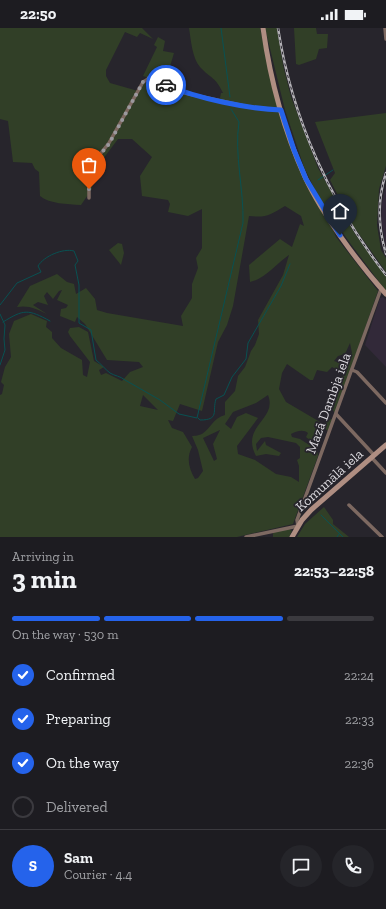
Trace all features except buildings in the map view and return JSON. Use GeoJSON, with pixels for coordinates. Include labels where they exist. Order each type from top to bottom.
{"type":"FeatureCollection","features":[{"type":"Feature","properties":{"kind":"main road"},"geometry":{"type":"LineString","coordinates":[[263,28],[281,110],[294,150],[310,186],[340,235],[386,294]]}},
{"type":"Feature","properties":{"kind":"main road","name":"Komunālā iela"},"geometry":{"type":"LineString","coordinates":[[292,537],[298,526],[311,510],[386,445]]}},
{"type":"Feature","properties":{"kind":"street"},"geometry":{"type":"LineString","coordinates":[[385,28],[386,39]]}},
{"type":"Feature","properties":{"kind":"street"},"geometry":{"type":"LineString","coordinates":[[89,198],[89,173],[93,163],[109,144],[140,87],[148,78],[180,92],[249,107],[281,110]]}},
{"type":"Feature","properties":{"kind":"street","name":"Mazā Dambja iela"},"geometry":{"type":"LineString","coordinates":[[298,526],[297,520],[381,289]]}},
{"type":"Feature","properties":{"kind":"street"},"geometry":{"type":"LineString","coordinates":[[352,370],[358,372],[386,403]]}},
{"type":"Feature","properties":{"kind":"street"},"geometry":{"type":"LineString","coordinates":[[336,414],[386,473]]}},
{"type":"Feature","properties":{"kind":"street"},"geometry":{"type":"LineString","coordinates":[[349,505],[382,537]]}},
{"type":"Feature","properties":{"kind":"street"},"geometry":{"type":"LineString","coordinates":[[246,537],[298,526]]}},
{"type":"Feature","properties":{"kind":"shaded area"},"geometry":{"type":"Polygon","coordinates":[[[386,185],[386,247],[381,219],[382,203],[386,185]]]}},
{"type":"Feature","properties":{"kind":"shaded area"},"geometry":{"type":"Polygon","coordinates":[[[383,297],[386,300],[386,367],[365,345],[380,298],[383,297]]]}},
{"type":"Feature","properties":{"kind":"green space"},"geometry":{"type":"Polygon","coordinates":[[[0,28],[142,28],[153,39],[140,33],[137,37],[125,32],[106,70],[106,76],[110,83],[138,91],[143,84],[150,81],[219,103],[221,93],[223,93],[215,80],[197,63],[192,49],[189,28],[260,28],[274,90],[315,200],[336,237],[378,291],[335,414],[333,410],[343,377],[341,372],[332,367],[327,372],[317,370],[313,380],[310,380],[287,364],[282,373],[279,389],[286,402],[320,422],[319,427],[333,418],[328,431],[324,428],[319,440],[313,437],[316,445],[306,437],[308,433],[304,431],[291,434],[292,437],[300,439],[317,450],[318,456],[293,524],[237,537],[0,537],[0,395],[2,394],[4,385],[1,382],[5,367],[11,357],[9,334],[14,321],[31,314],[47,321],[46,327],[52,332],[52,338],[61,348],[82,360],[83,375],[87,377],[90,362],[70,336],[68,332],[70,328],[79,327],[88,332],[94,361],[104,367],[99,370],[101,375],[106,373],[122,381],[130,372],[143,367],[139,362],[107,360],[85,324],[77,317],[75,322],[60,316],[61,309],[66,308],[68,305],[57,300],[62,290],[59,291],[53,299],[47,292],[44,296],[48,305],[38,302],[33,305],[47,314],[29,307],[17,307],[30,286],[57,274],[67,282],[74,284],[76,294],[86,288],[95,299],[97,310],[183,326],[181,316],[192,298],[192,284],[198,268],[196,258],[202,248],[202,209],[188,216],[168,212],[170,204],[168,200],[142,196],[140,176],[152,157],[132,139],[118,139],[94,171],[92,189],[81,205],[59,203],[44,199],[40,196],[39,172],[35,169],[32,163],[13,162],[8,121],[0,119],[0,28]],[[285,206],[272,214],[260,217],[249,216],[233,306],[227,325],[218,342],[202,411],[180,404],[173,421],[168,420],[172,428],[183,432],[192,447],[189,455],[189,463],[195,479],[198,478],[203,471],[198,450],[192,436],[202,434],[218,418],[225,415],[225,402],[235,391],[238,376],[245,367],[259,334],[258,320],[283,275],[289,255],[266,275],[250,282],[249,265],[280,239],[292,247],[300,224],[304,226],[301,216],[285,206]],[[350,343],[345,354],[338,356],[334,361],[344,364],[344,360],[352,353],[350,343]],[[143,395],[140,406],[158,410],[143,395]],[[268,395],[256,403],[233,412],[225,424],[231,429],[237,417],[246,413],[258,418],[237,446],[238,454],[255,460],[276,474],[291,477],[299,482],[299,466],[297,460],[300,458],[300,447],[296,443],[268,437],[261,438],[256,444],[257,451],[265,441],[266,445],[281,453],[279,456],[266,454],[256,456],[252,446],[255,430],[268,411],[270,404],[268,395]],[[220,430],[203,438],[214,461],[217,459],[213,444],[220,430]]]}},
{"type":"Feature","properties":{"kind":"green space"},"geometry":{"type":"Polygon","coordinates":[[[265,28],[277,28],[283,65],[291,97],[318,168],[355,234],[386,276],[386,291],[320,200],[304,167],[285,110],[265,28]]]}},
{"type":"Feature","properties":{"kind":"green space"},"geometry":{"type":"Polygon","coordinates":[[[294,28],[316,28],[317,34],[328,34],[327,48],[319,49],[316,59],[299,65],[296,64],[294,28]]]}},
{"type":"Feature","properties":{"kind":"green space"},"geometry":{"type":"Polygon","coordinates":[[[158,37],[165,41],[163,51],[174,53],[165,83],[143,76],[157,47],[154,45],[158,37]]]}},
{"type":"Feature","properties":{"kind":"green space"},"geometry":{"type":"Polygon","coordinates":[[[386,113],[386,166],[379,189],[377,225],[381,250],[386,258],[386,272],[354,227],[330,180],[335,173],[315,122],[386,113]]]}},
{"type":"Feature","properties":{"kind":"green space"},"geometry":{"type":"Polygon","coordinates":[[[118,243],[122,244],[124,253],[121,265],[109,250],[118,243]]]}},
{"type":"Feature","properties":{"kind":"green space"},"geometry":{"type":"Polygon","coordinates":[[[324,507],[333,520],[333,524],[349,537],[297,537],[305,524],[324,507]]]}},
{"type":"Feature","properties":{"kind":"green space"},"geometry":{"type":"Polygon","coordinates":[[[288,528],[292,531],[289,537],[273,537],[273,532],[288,528]]]}},
{"type":"Feature","properties":{"kind":"waterway"},"geometry":{"type":"LineString","coordinates":[[221,28],[230,97]]}},
{"type":"Feature","properties":{"kind":"waterway"},"geometry":{"type":"LineString","coordinates":[[0,305],[17,283],[41,272],[38,266],[49,256],[59,252],[70,250],[74,251],[78,261],[75,265],[79,285],[79,323],[91,330],[96,360],[110,373],[160,400],[179,414],[197,418],[243,223],[238,159],[239,122],[231,109]]}},
{"type":"Feature","properties":{"kind":"waterway"},"geometry":{"type":"LineString","coordinates":[[318,180],[333,170]]}},
{"type":"Feature","properties":{"kind":"waterway"},"geometry":{"type":"LineString","coordinates":[[198,418],[200,420],[206,420],[213,417],[216,399],[224,395],[232,377],[246,359],[248,343],[281,286],[290,264]]}},
{"type":"Feature","properties":{"kind":"waterway"},"geometry":{"type":"LineString","coordinates":[[3,322],[16,315],[26,312],[36,314],[50,321]]}},
{"type":"Feature","properties":{"kind":"waterway"},"geometry":{"type":"LineString","coordinates":[[0,314],[5,325],[5,350],[0,365]]}},
{"type":"Feature","properties":{"kind":"waterway"},"geometry":{"type":"LineString","coordinates":[[321,515],[343,537]]}},
{"type":"Feature","properties":{"kind":"railway"},"geometry":{"type":"LineString","coordinates":[[278,28],[284,62],[293,94],[316,158],[347,219],[386,275]]}},
{"type":"Feature","properties":{"kind":"railway"},"geometry":{"type":"LineString","coordinates":[[386,173],[380,203],[381,234],[386,254]]}},
{"type":"Feature","properties":{"kind":"way so far"},"geometry":{"type":"LineString","coordinates":[[89,189],[89,173],[93,163],[109,144],[143,82],[148,78],[166,85]]}},
{"type":"Feature","properties":{"kind":"route"},"geometry":{"type":"LineString","coordinates":[[166,85],[180,92],[264,110],[281,110],[294,150],[306,179],[340,235]]}}]}
